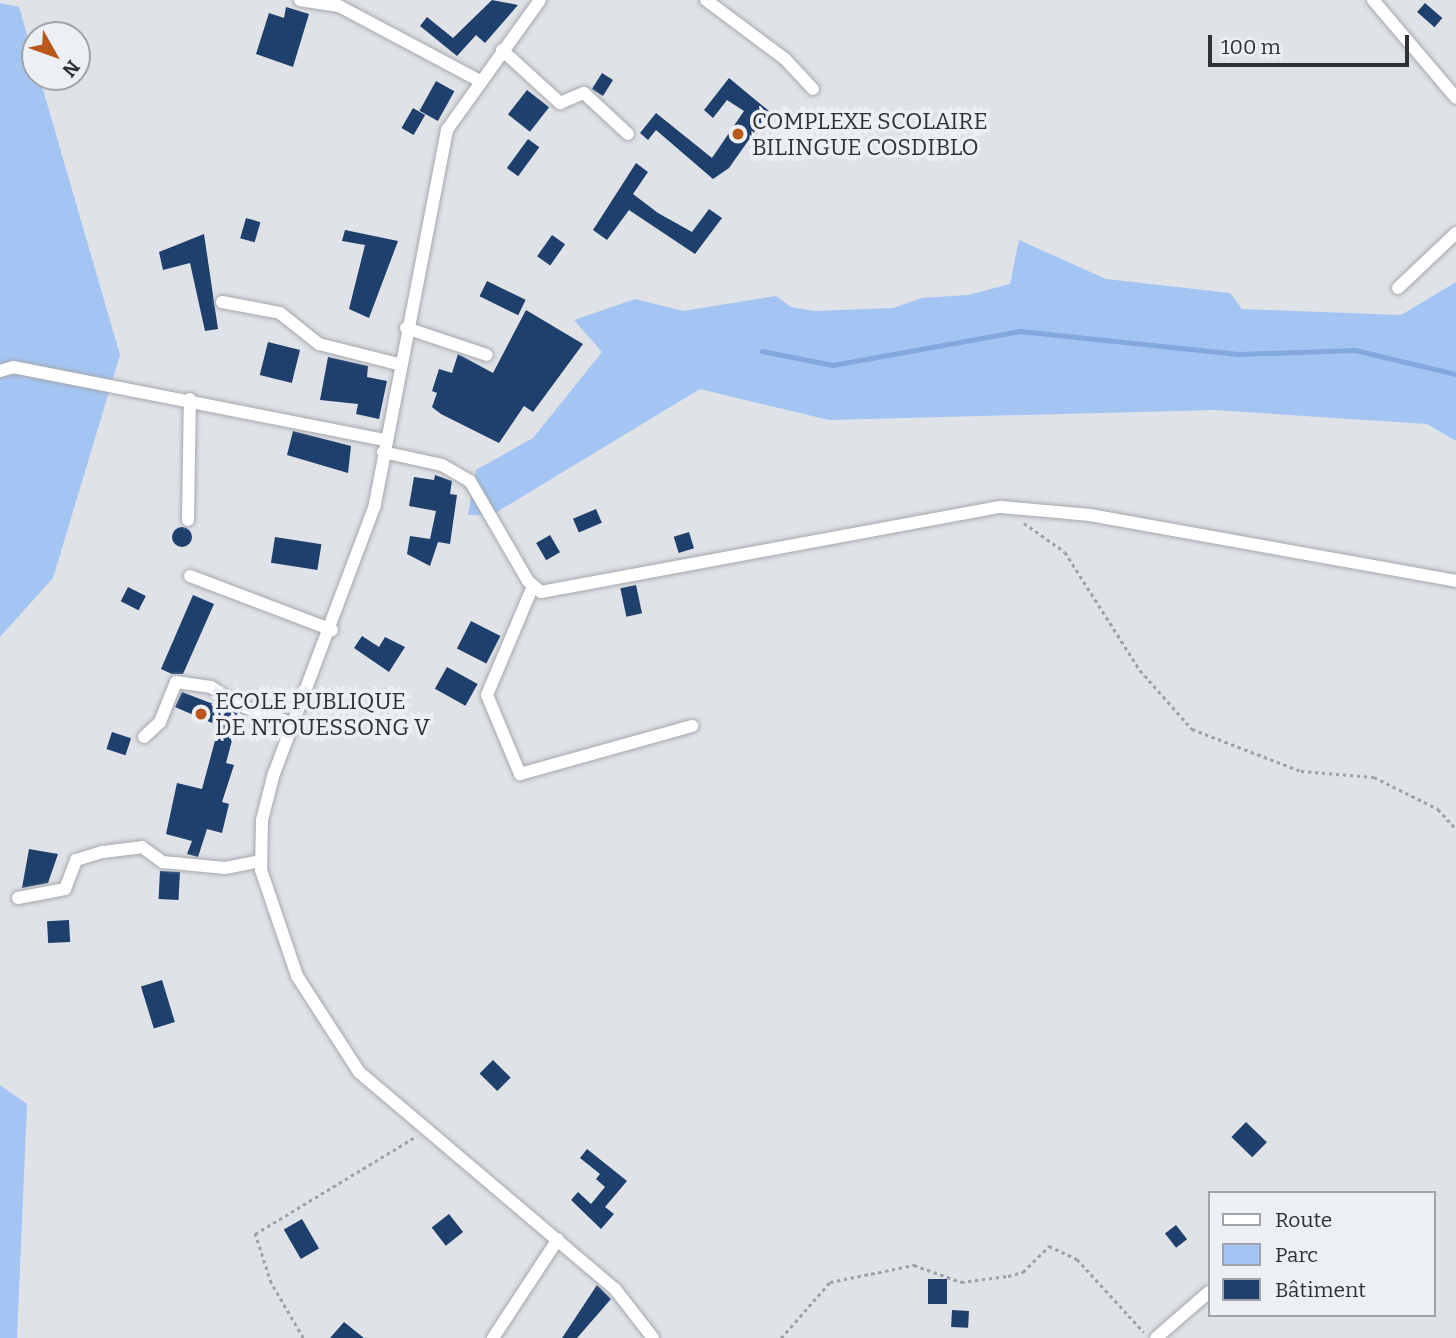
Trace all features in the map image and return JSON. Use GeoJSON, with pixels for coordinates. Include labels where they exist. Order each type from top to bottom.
{"type":"FeatureCollection","features":[{"type":"Feature","properties":{"kind":"street"},"geometry":{"type":"LineString","coordinates":[[300,0],[339,6],[480,81]]}},
{"type":"Feature","properties":{"kind":"street"},"geometry":{"type":"LineString","coordinates":[[540,0],[447,130],[435,167],[375,505],[264,812],[261,861],[275,924],[326,1026],[359,1072],[615,1289],[653,1338]]}},
{"type":"Feature","properties":{"kind":"street"},"geometry":{"type":"LineString","coordinates":[[706,0],[785,58],[813,89]]}},
{"type":"Feature","properties":{"kind":"street"},"geometry":{"type":"LineString","coordinates":[[1373,0],[1456,98]]}},
{"type":"Feature","properties":{"kind":"street"},"geometry":{"type":"LineString","coordinates":[[502,50],[559,103],[584,93],[628,134]]}},
{"type":"Feature","properties":{"kind":"street"},"geometry":{"type":"LineString","coordinates":[[1398,288],[1456,233]]}},
{"type":"Feature","properties":{"kind":"street"},"geometry":{"type":"LineString","coordinates":[[222,302],[280,313],[319,344],[398,364]]}},
{"type":"Feature","properties":{"kind":"street"},"geometry":{"type":"LineString","coordinates":[[406,328],[487,355]]}},
{"type":"Feature","properties":{"kind":"street"},"geometry":{"type":"LineString","coordinates":[[0,371],[13,367],[190,400],[384,446],[442,465],[470,481],[533,586],[541,593],[1001,507],[1090,514],[1456,581]]}},
{"type":"Feature","properties":{"kind":"street"},"geometry":{"type":"LineString","coordinates":[[188,520],[190,400]]}},
{"type":"Feature","properties":{"kind":"street"},"geometry":{"type":"LineString","coordinates":[[190,576],[332,630]]}},
{"type":"Feature","properties":{"kind":"street"},"geometry":{"type":"LineString","coordinates":[[533,586],[487,695],[520,774],[692,726]]}},
{"type":"Feature","properties":{"kind":"street"},"geometry":{"type":"LineString","coordinates":[[144,737],[160,722],[176,682],[211,687],[239,705],[294,724]]}},
{"type":"Feature","properties":{"kind":"street"},"geometry":{"type":"LineString","coordinates":[[18,898],[65,889],[76,860],[103,852],[142,847],[163,862],[225,868],[261,861]]}},
{"type":"Feature","properties":{"kind":"street"},"geometry":{"type":"LineString","coordinates":[[493,1338],[558,1239]]}},
{"type":"Feature","properties":{"kind":"street"},"geometry":{"type":"LineString","coordinates":[[1156,1338],[1208,1293]]}},
{"type":"Feature","properties":{"kind":"path"},"geometry":{"type":"LineString","coordinates":[[1001,507],[1065,552],[1140,670],[1192,729],[1301,771],[1374,777],[1437,809],[1456,829]]}},
{"type":"Feature","properties":{"kind":"path"},"geometry":{"type":"LineString","coordinates":[[303,1338],[271,1283],[255,1234],[428,1129]]}},
{"type":"Feature","properties":{"kind":"path"},"geometry":{"type":"LineString","coordinates":[[781,1338],[830,1282],[914,1265],[961,1282],[1008,1276],[1023,1272],[1049,1246],[1077,1259],[1150,1338]]}},
{"type":"Feature","properties":{"kind":"green space"},"geometry":{"type":"Polygon","coordinates":[[[0,3],[19,7],[23,21],[21,91],[43,91],[120,355],[53,578],[0,637],[0,3]]]}},
{"type":"Feature","properties":{"kind":"green space"},"geometry":{"type":"Polygon","coordinates":[[[1019,240],[1106,279],[1230,293],[1242,309],[1401,315],[1456,282],[1456,441],[1427,424],[1215,410],[829,420],[700,389],[492,515],[468,515],[476,470],[533,438],[602,352],[574,320],[635,299],[683,311],[776,296],[791,307],[814,311],[893,308],[922,298],[968,295],[1010,284],[1019,240]]]}},
{"type":"Feature","properties":{"kind":"green space"},"geometry":{"type":"Polygon","coordinates":[[[0,1085],[27,1104],[17,1338],[0,1338],[0,1085]]]}},
{"type":"Feature","properties":{"kind":"building"},"geometry":{"type":"Polygon","coordinates":[[[492,0],[518,5],[485,43],[476,35],[457,56],[420,26],[427,17],[453,38],[492,0]]]}},
{"type":"Feature","properties":{"kind":"building"},"geometry":{"type":"Polygon","coordinates":[[[1425,3],[1442,18],[1434,27],[1417,12],[1425,3]]]}},
{"type":"Feature","properties":{"kind":"building"},"geometry":{"type":"Polygon","coordinates":[[[286,7],[309,14],[293,67],[256,54],[269,13],[284,18],[286,7]]]}},
{"type":"Feature","properties":{"kind":"building"},"geometry":{"type":"Polygon","coordinates":[[[602,73],[613,80],[603,96],[592,89],[602,73]]]}},
{"type":"Feature","properties":{"kind":"building"},"geometry":{"type":"Polygon","coordinates":[[[729,78],[769,111],[729,168],[713,179],[656,130],[648,140],[640,133],[656,113],[712,158],[744,111],[727,100],[713,118],[704,110],[729,78]]]}},
{"type":"Feature","properties":{"kind":"building"},"geometry":{"type":"Polygon","coordinates":[[[436,81],[454,91],[438,121],[420,111],[436,81]]]}},
{"type":"Feature","properties":{"kind":"building"},"geometry":{"type":"Polygon","coordinates":[[[527,90],[549,107],[530,132],[508,114],[527,90]]]}},
{"type":"Feature","properties":{"kind":"building"},"geometry":{"type":"Polygon","coordinates":[[[413,108],[425,115],[414,135],[402,128],[413,108]]]}},
{"type":"Feature","properties":{"kind":"building"},"geometry":{"type":"Polygon","coordinates":[[[528,139],[539,147],[518,176],[507,168],[528,139]]]}},
{"type":"Feature","properties":{"kind":"building"},"geometry":{"type":"Polygon","coordinates":[[[636,163],[648,172],[633,194],[658,213],[692,232],[709,209],[722,218],[695,254],[629,210],[607,240],[593,230],[636,163]]]}},
{"type":"Feature","properties":{"kind":"building"},"geometry":{"type":"Polygon","coordinates":[[[246,218],[260,222],[255,242],[240,238],[246,218]]]}},
{"type":"Feature","properties":{"kind":"building"},"geometry":{"type":"Polygon","coordinates":[[[345,230],[398,241],[369,318],[349,309],[365,245],[342,241],[345,230]]]}},
{"type":"Feature","properties":{"kind":"building"},"geometry":{"type":"Polygon","coordinates":[[[204,234],[218,329],[205,331],[190,263],[163,270],[159,252],[204,234]]]}},
{"type":"Feature","properties":{"kind":"building"},"geometry":{"type":"Polygon","coordinates":[[[552,235],[565,244],[550,265],[537,256],[552,235]]]}},
{"type":"Feature","properties":{"kind":"building"},"geometry":{"type":"Polygon","coordinates":[[[487,281],[526,300],[518,315],[480,296],[487,281]]]}},
{"type":"Feature","properties":{"kind":"building"},"geometry":{"type":"Polygon","coordinates":[[[526,310],[583,344],[533,412],[524,406],[499,443],[441,414],[432,407],[437,393],[432,391],[439,369],[452,373],[458,354],[493,373],[526,310]]]}},
{"type":"Feature","properties":{"kind":"building"},"geometry":{"type":"Polygon","coordinates":[[[268,342],[300,350],[292,383],[260,375],[268,342]]]}},
{"type":"Feature","properties":{"kind":"building"},"geometry":{"type":"Polygon","coordinates":[[[328,357],[368,366],[367,377],[387,381],[379,419],[356,414],[358,404],[320,400],[328,357]]]}},
{"type":"Feature","properties":{"kind":"building"},"geometry":{"type":"Polygon","coordinates":[[[293,431],[351,446],[348,473],[287,455],[293,431]]]}},
{"type":"Feature","properties":{"kind":"building"},"geometry":{"type":"Polygon","coordinates":[[[435,475],[452,481],[450,494],[457,495],[450,544],[438,542],[430,566],[407,554],[410,536],[430,539],[436,511],[409,506],[414,477],[434,480],[435,475]]]}},
{"type":"Feature","properties":{"kind":"building"},"geometry":{"type":"Polygon","coordinates":[[[596,509],[602,523],[579,533],[573,519],[596,509]]]}},
{"type":"Feature","properties":{"kind":"building"},"geometry":{"type":"Polygon","coordinates":[[[182,527],[189,530],[192,537],[189,544],[182,547],[175,544],[172,537],[175,530],[182,527]]]}},
{"type":"Feature","properties":{"kind":"building"},"geometry":{"type":"Polygon","coordinates":[[[689,532],[694,548],[679,553],[674,537],[689,532]]]}},
{"type":"Feature","properties":{"kind":"building"},"geometry":{"type":"Polygon","coordinates":[[[550,535],[560,552],[546,560],[536,543],[550,535]]]}},
{"type":"Feature","properties":{"kind":"building"},"geometry":{"type":"Polygon","coordinates":[[[275,537],[321,544],[317,570],[271,563],[275,537]]]}},
{"type":"Feature","properties":{"kind":"building"},"geometry":{"type":"Polygon","coordinates":[[[636,585],[642,613],[626,617],[620,588],[636,585]]]}},
{"type":"Feature","properties":{"kind":"building"},"geometry":{"type":"Polygon","coordinates":[[[128,587],[146,596],[139,610],[121,601],[128,587]]]}},
{"type":"Feature","properties":{"kind":"building"},"geometry":{"type":"Polygon","coordinates":[[[193,595],[214,604],[183,674],[172,674],[161,669],[193,595]]]}},
{"type":"Feature","properties":{"kind":"building"},"geometry":{"type":"Polygon","coordinates":[[[471,621],[500,636],[486,664],[457,649],[471,621]]]}},
{"type":"Feature","properties":{"kind":"building"},"geometry":{"type":"Polygon","coordinates":[[[362,636],[379,647],[385,637],[405,647],[389,672],[354,648],[362,636]]]}},
{"type":"Feature","properties":{"kind":"building"},"geometry":{"type":"Polygon","coordinates":[[[447,667],[478,684],[465,706],[435,689],[447,667]]]}},
{"type":"Feature","properties":{"kind":"building"},"geometry":{"type":"Polygon","coordinates":[[[182,692],[239,714],[226,763],[234,765],[222,802],[229,804],[222,833],[207,829],[198,857],[187,854],[192,841],[166,834],[177,783],[202,789],[219,726],[175,707],[182,692]]]}},
{"type":"Feature","properties":{"kind":"building"},"geometry":{"type":"Polygon","coordinates":[[[112,732],[131,738],[125,755],[106,749],[112,732]]]}},
{"type":"Feature","properties":{"kind":"building"},"geometry":{"type":"Polygon","coordinates":[[[29,849],[58,854],[48,883],[22,888],[29,849]]]}},
{"type":"Feature","properties":{"kind":"building"},"geometry":{"type":"Polygon","coordinates":[[[160,871],[180,872],[179,900],[159,899],[160,871]]]}},
{"type":"Feature","properties":{"kind":"building"},"geometry":{"type":"Polygon","coordinates":[[[69,920],[70,942],[48,943],[47,921],[69,920]]]}},
{"type":"Feature","properties":{"kind":"building"},"geometry":{"type":"Polygon","coordinates":[[[162,980],[175,1022],[154,1029],[141,986],[162,980]]]}},
{"type":"Feature","properties":{"kind":"building"},"geometry":{"type":"Polygon","coordinates":[[[493,1060],[511,1078],[497,1091],[480,1073],[493,1060]]]}},
{"type":"Feature","properties":{"kind":"building"},"geometry":{"type":"Polygon","coordinates":[[[1246,1122],[1267,1142],[1252,1157],[1231,1137],[1246,1122]]]}},
{"type":"Feature","properties":{"kind":"building"},"geometry":{"type":"Polygon","coordinates":[[[587,1149],[627,1181],[605,1207],[614,1214],[601,1229],[571,1200],[578,1192],[591,1204],[605,1187],[596,1179],[600,1174],[580,1158],[587,1149]]]}},
{"type":"Feature","properties":{"kind":"building"},"geometry":{"type":"Polygon","coordinates":[[[449,1214],[463,1232],[446,1246],[432,1228],[449,1214]]]}},
{"type":"Feature","properties":{"kind":"building"},"geometry":{"type":"Polygon","coordinates":[[[302,1219],[319,1248],[301,1259],[284,1230],[302,1219]]]}},
{"type":"Feature","properties":{"kind":"building"},"geometry":{"type":"Polygon","coordinates":[[[1176,1225],[1187,1239],[1176,1248],[1165,1234],[1176,1225]]]}},
{"type":"Feature","properties":{"kind":"building"},"geometry":{"type":"Polygon","coordinates":[[[928,1279],[947,1279],[947,1304],[928,1304],[928,1279]]]}},
{"type":"Feature","properties":{"kind":"building"},"geometry":{"type":"Polygon","coordinates":[[[597,1285],[611,1299],[577,1338],[562,1338],[597,1285]]]}},
{"type":"Feature","properties":{"kind":"building"},"geometry":{"type":"Polygon","coordinates":[[[952,1310],[969,1311],[968,1328],[951,1327],[952,1310]]]}},
{"type":"Feature","properties":{"kind":"building"},"geometry":{"type":"Polygon","coordinates":[[[344,1322],[364,1338],[330,1338],[344,1322]]]}},
{"type":"Feature","properties":{"kind":"waterway"},"geometry":{"type":"LineString","coordinates":[[762,351],[833,365],[1020,331],[1238,354],[1355,350],[1456,374]]}},
{"type":"Feature","properties":{"kind":"place","name":"COMPLEXE SCOLAIRE BILINGUE COSDIBLO"},"geometry":{"type":"Point","coordinates":[738,134]}},
{"type":"Feature","properties":{"kind":"place","name":"ECOLE PUBLIQUE DE NTOUESSONG V"},"geometry":{"type":"Point","coordinates":[201,714]}}]}
